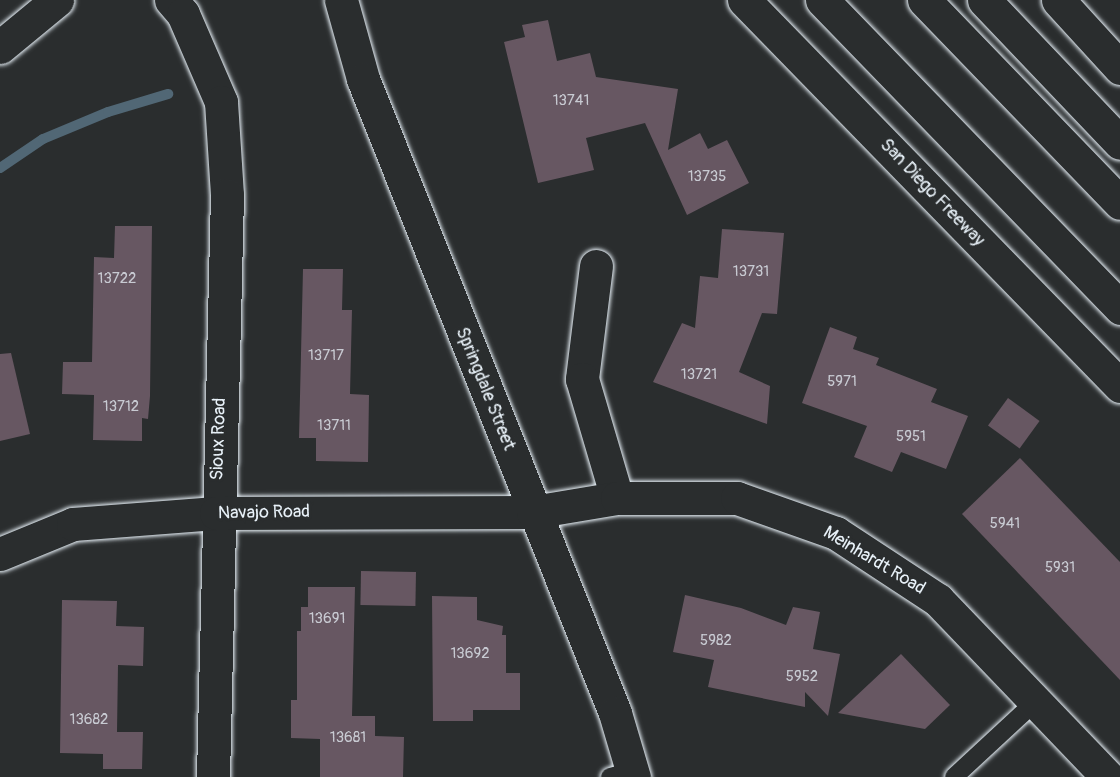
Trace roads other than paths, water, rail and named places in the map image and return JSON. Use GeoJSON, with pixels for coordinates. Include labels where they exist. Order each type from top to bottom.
{"type":"FeatureCollection","features":[{"type":"Feature","properties":{"kind":"main road"},"geometry":{"type":"LineString","coordinates":[[0,47],[57,0]]}},
{"type":"Feature","properties":{"kind":"main road","name":"Sioux Road"},"geometry":{"type":"LineString","coordinates":[[171,0],[183,14],[221,102],[227,195],[216,513],[213,777]]}},
{"type":"Feature","properties":{"kind":"main road","name":"Springdale Street"},"geometry":{"type":"LineString","coordinates":[[340,0],[363,79],[533,512],[615,712],[626,775]]}},
{"type":"Feature","properties":{"kind":"main road","name":"San Diego Freeway"},"geometry":{"type":"LineString","coordinates":[[744,0],[1120,386]]}},
{"type":"Feature","properties":{"kind":"main road"},"geometry":{"type":"LineString","coordinates":[[822,0],[1120,308]]}},
{"type":"Feature","properties":{"kind":"main road"},"geometry":{"type":"LineString","coordinates":[[924,0],[1120,203]]}},
{"type":"Feature","properties":{"kind":"main road"},"geometry":{"type":"LineString","coordinates":[[984,0],[1120,143]]}},
{"type":"Feature","properties":{"kind":"main road"},"geometry":{"type":"LineString","coordinates":[[1058,0],[1120,68]]}},
{"type":"Feature","properties":{"kind":"main road"},"geometry":{"type":"LineString","coordinates":[[597,266],[582,379],[617,498]]}},
{"type":"Feature","properties":{"kind":"main road","name":"Meinhardt Road"},"geometry":{"type":"LineString","coordinates":[[533,512],[617,498],[737,498],[836,533],[938,600],[1108,777]]}},
{"type":"Feature","properties":{"kind":"main road","name":"Navajo Road"},"geometry":{"type":"LineString","coordinates":[[0,554],[73,524],[216,513],[533,512]]}},
{"type":"Feature","properties":{"kind":"lane"},"geometry":{"type":"LineString","coordinates":[[954,777],[1035,702]]}},
{"type":"Feature","properties":{"kind":"waterway"},"geometry":{"type":"LineString","coordinates":[[0,168],[43,139],[108,112],[168,94]]}}]}
